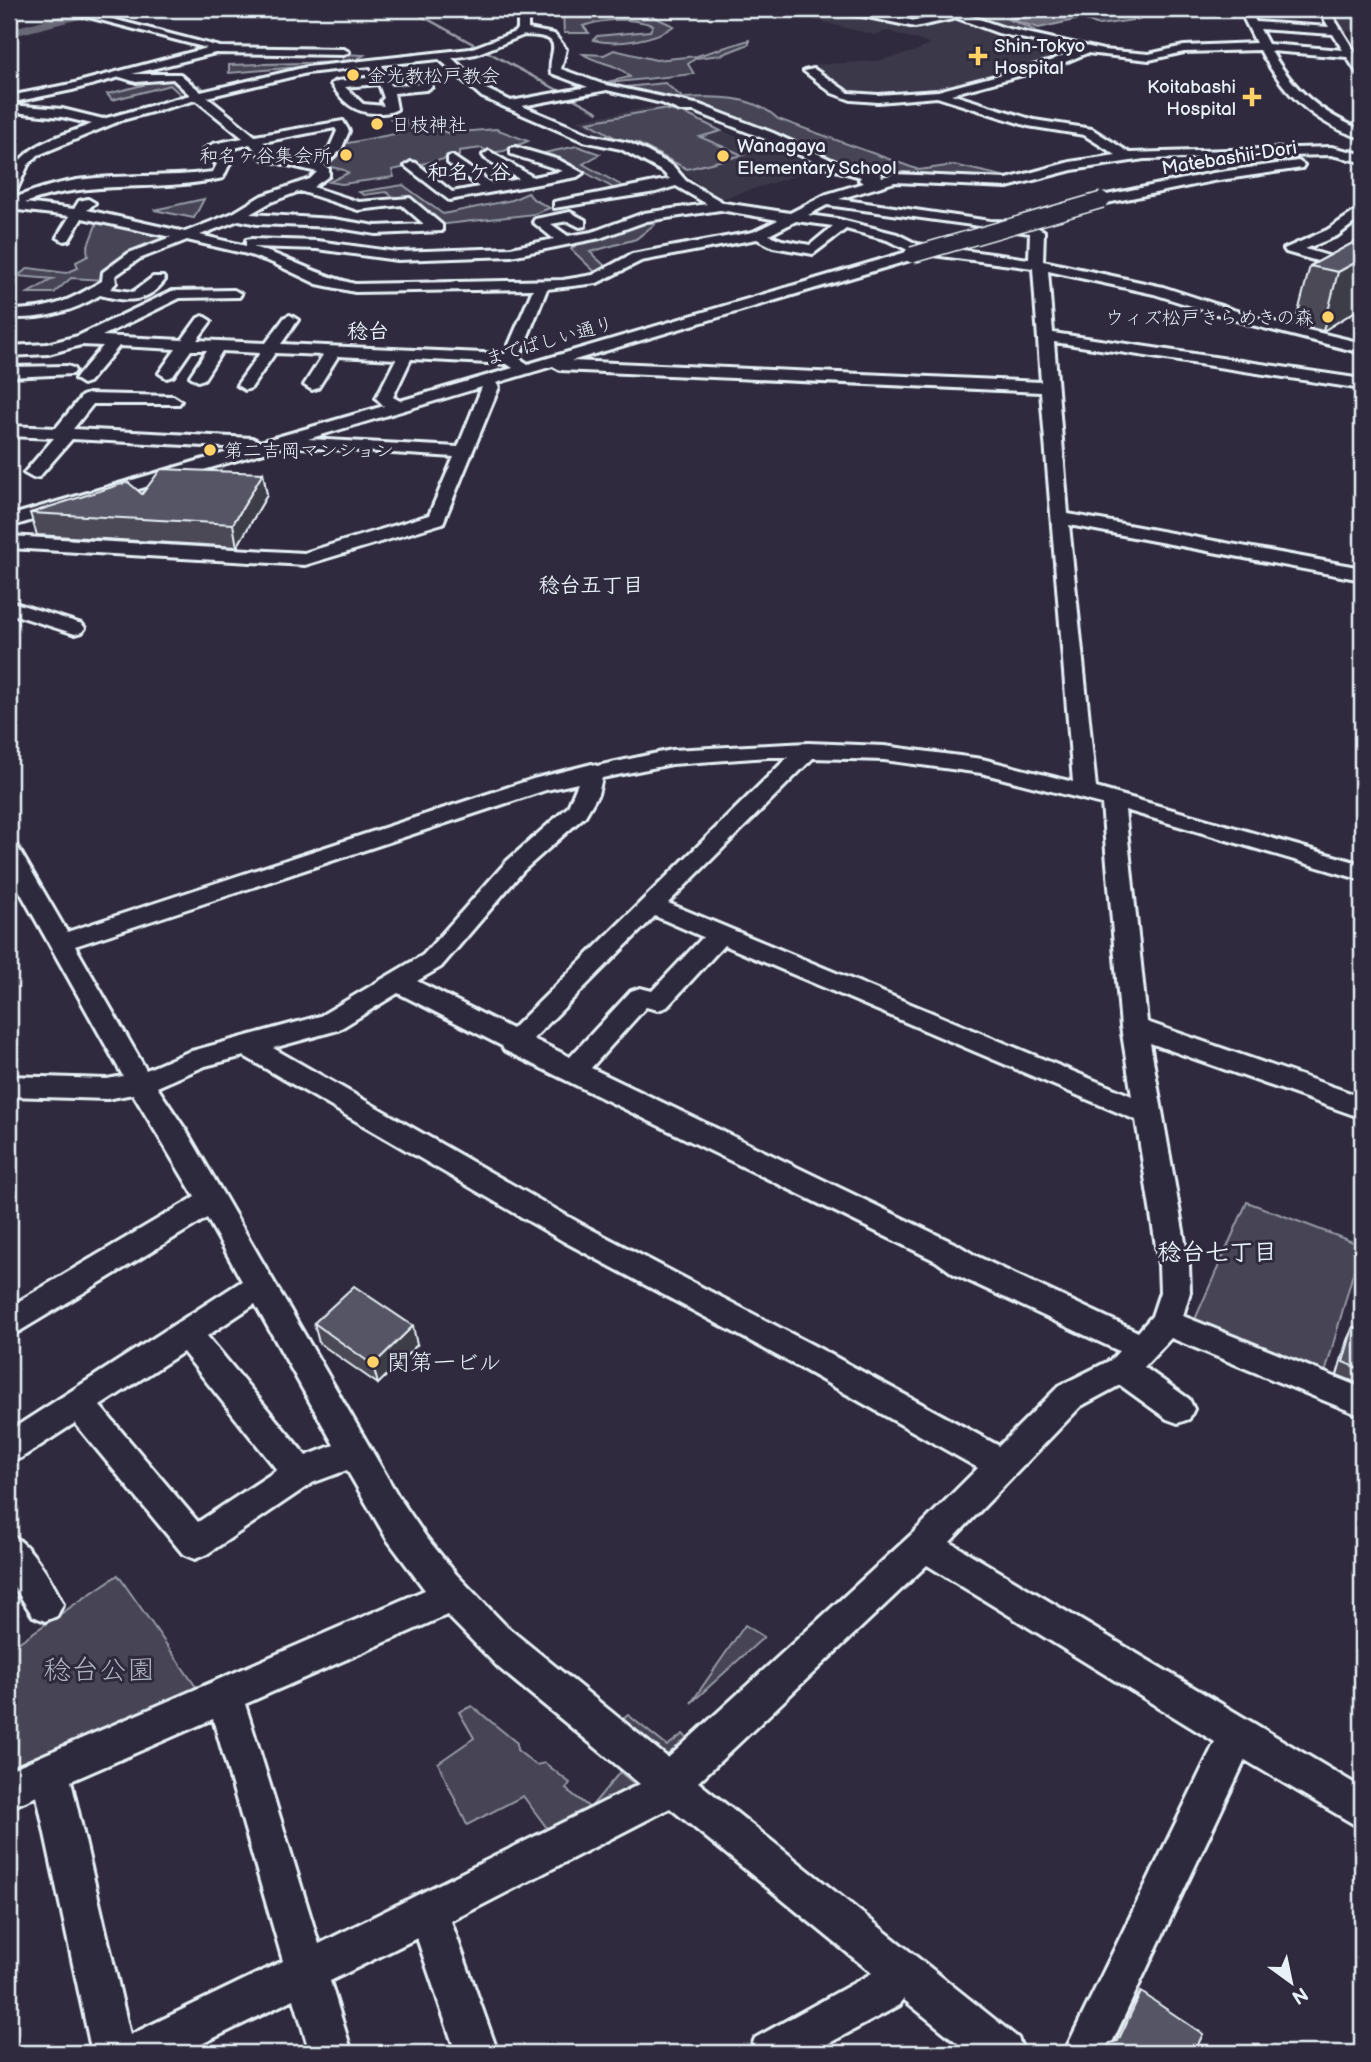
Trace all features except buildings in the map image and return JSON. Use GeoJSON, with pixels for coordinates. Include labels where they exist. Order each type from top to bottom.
{"type":"FeatureCollection","features":[{"type":"Feature","properties":{"kind":"street"},"geometry":{"type":"LineString","coordinates":[[63,9],[94,13],[119,12]]}},
{"type":"Feature","properties":{"kind":"street"},"geometry":{"type":"LineString","coordinates":[[522,32],[523,9]]}},
{"type":"Feature","properties":{"kind":"street"},"geometry":{"type":"LineString","coordinates":[[592,13],[607,9]]}},
{"type":"Feature","properties":{"kind":"street"},"geometry":{"type":"LineString","coordinates":[[825,9],[863,13],[915,24],[958,15]]}},
{"type":"Feature","properties":{"kind":"street"},"geometry":{"type":"LineString","coordinates":[[941,9],[1002,31],[1039,37],[1085,50],[1149,57],[1184,49],[1263,46],[1293,49],[1292,57],[1336,62],[1333,52],[1349,54]]}},
{"type":"Feature","properties":{"kind":"street"},"geometry":{"type":"LineString","coordinates":[[1244,9],[1285,85],[1297,98],[1331,121],[1362,134]]}},
{"type":"Feature","properties":{"kind":"street"},"geometry":{"type":"LineString","coordinates":[[1323,9],[1362,72]]}},
{"type":"Feature","properties":{"kind":"street"},"geometry":{"type":"LineString","coordinates":[[94,13],[223,49]]}},
{"type":"Feature","properties":{"kind":"street"},"geometry":{"type":"LineString","coordinates":[[1252,25],[1337,31]]}},
{"type":"Feature","properties":{"kind":"street"},"geometry":{"type":"LineString","coordinates":[[9,193],[14,169],[34,152],[105,123],[198,96],[307,71],[422,60],[480,50],[522,32],[543,33],[554,38],[561,49],[555,71],[583,84],[600,88]]}},
{"type":"Feature","properties":{"kind":"street"},"geometry":{"type":"LineString","coordinates":[[9,99],[122,74],[175,58],[223,49],[346,52],[422,60]]}},
{"type":"Feature","properties":{"kind":"street"},"geometry":{"type":"LineString","coordinates":[[810,71],[838,92],[854,98],[938,94],[1052,64],[1085,50]]}},
{"type":"Feature","properties":{"kind":"street"},"geometry":{"type":"LineString","coordinates":[[443,57],[464,71],[480,91],[587,138],[628,147],[668,169],[678,181],[720,206]]}},
{"type":"Feature","properties":{"kind":"street"},"geometry":{"type":"LineString","coordinates":[[376,64],[385,90]]}},
{"type":"Feature","properties":{"kind":"street"},"geometry":{"type":"LineString","coordinates":[[9,314],[54,313],[109,283],[108,275],[134,256],[238,216],[266,199],[321,178],[324,173],[323,169],[315,166],[272,158],[174,75],[136,79],[122,74]]}},
{"type":"Feature","properties":{"kind":"street"},"geometry":{"type":"LineString","coordinates":[[337,84],[385,90],[353,104],[337,84]]}},
{"type":"Feature","properties":{"kind":"street"},"geometry":{"type":"LineString","coordinates":[[509,104],[607,87],[666,100],[680,107],[696,108],[769,136],[832,165],[876,177],[854,184],[860,187]]}},
{"type":"Feature","properties":{"kind":"street"},"geometry":{"type":"LineString","coordinates":[[938,94],[1032,123],[1088,132],[1126,156]]}},
{"type":"Feature","properties":{"kind":"street"},"geometry":{"type":"LineString","coordinates":[[9,107],[62,113],[105,123]]}},
{"type":"Feature","properties":{"kind":"street"},"geometry":{"type":"LineString","coordinates":[[9,205],[58,187],[175,181],[218,175],[224,163],[207,153],[220,146],[339,124],[343,131],[338,145],[315,166]]}},
{"type":"Feature","properties":{"kind":"street"},"geometry":{"type":"LineString","coordinates":[[515,151],[555,163],[581,176]]}},
{"type":"Feature","properties":{"kind":"street"},"geometry":{"type":"LineString","coordinates":[[9,205],[77,212],[264,255],[322,281],[355,289],[542,284],[588,281],[637,257],[755,236],[824,200],[860,187],[906,177],[998,183],[1019,181],[1070,166],[1126,156],[1331,151],[1346,152],[1358,161]]}},
{"type":"Feature","properties":{"kind":"street"},"geometry":{"type":"LineString","coordinates":[[489,155],[531,181]]}},
{"type":"Feature","properties":{"kind":"street"},"geometry":{"type":"LineString","coordinates":[[452,160],[491,189]]}},
{"type":"Feature","properties":{"kind":"street","name":"Matebashii-Dori"},"geometry":{"type":"LineString","coordinates":[[1102,200],[1213,177],[1358,161]]}},
{"type":"Feature","properties":{"kind":"street"},"geometry":{"type":"LineString","coordinates":[[411,166],[449,197],[531,181],[581,176]]}},
{"type":"Feature","properties":{"kind":"street"},"geometry":{"type":"LineString","coordinates":[[559,205],[656,188],[678,181]]}},
{"type":"Feature","properties":{"kind":"street"},"geometry":{"type":"LineString","coordinates":[[64,237],[83,204],[100,202],[103,185]]}},
{"type":"Feature","properties":{"kind":"street"},"geometry":{"type":"LineString","coordinates":[[238,216],[257,220],[332,223],[376,230],[437,228],[405,201],[358,206],[300,187]]}},
{"type":"Feature","properties":{"kind":"street"},"geometry":{"type":"LineString","coordinates":[[694,192],[646,200],[664,213],[673,215],[720,206],[843,225],[892,237],[914,248],[1038,264],[1158,290],[1253,321],[1362,348]]}},
{"type":"Feature","properties":{"kind":"street"},"geometry":{"type":"LineString","coordinates":[[138,2053],[428,1912],[653,1798],[925,1545],[1070,1396],[1133,1358],[1166,1322],[1175,1292],[1174,1265],[1134,1027],[1113,811],[1100,796],[1059,518],[1037,231],[1027,226],[990,225],[824,200]]}},
{"type":"Feature","properties":{"kind":"street","name":"までばしい通り"},"geometry":{"type":"LineString","coordinates":[[9,522],[1102,200]]}},
{"type":"Feature","properties":{"kind":"street"},"geometry":{"type":"LineString","coordinates":[[599,205],[627,222]]}},
{"type":"Feature","properties":{"kind":"street"},"geometry":{"type":"LineString","coordinates":[[1362,212],[1332,233],[1291,249],[1362,270]]}},
{"type":"Feature","properties":{"kind":"street"},"geometry":{"type":"LineString","coordinates":[[218,245],[227,242],[317,245],[412,256],[510,252],[595,235],[627,222],[664,213]]}},
{"type":"Feature","properties":{"kind":"street"},"geometry":{"type":"LineString","coordinates":[[567,242],[540,222],[570,216],[595,235]]}},
{"type":"Feature","properties":{"kind":"street"},"geometry":{"type":"LineString","coordinates":[[721,227],[778,244],[813,250],[843,225]]}},
{"type":"Feature","properties":{"kind":"street"},"geometry":{"type":"LineString","coordinates":[[677,235],[693,248]]}},
{"type":"Feature","properties":{"kind":"street"},"geometry":{"type":"LineString","coordinates":[[97,290],[133,298],[148,291],[158,280]]}},
{"type":"Feature","properties":{"kind":"street"},"geometry":{"type":"LineString","coordinates":[[511,359],[542,284]]}},
{"type":"Feature","properties":{"kind":"street"},"geometry":{"type":"LineString","coordinates":[[9,351],[48,349],[81,340],[177,294],[234,294]]}},
{"type":"Feature","properties":{"kind":"street"},"geometry":{"type":"LineString","coordinates":[[245,385],[290,320]]}},
{"type":"Feature","properties":{"kind":"street"},"geometry":{"type":"LineString","coordinates":[[167,373],[203,321]]}},
{"type":"Feature","properties":{"kind":"street"},"geometry":{"type":"LineString","coordinates":[[1044,336],[1362,384]]}},
{"type":"Feature","properties":{"kind":"street"},"geometry":{"type":"LineString","coordinates":[[81,340],[114,344],[511,359],[525,369]]}},
{"type":"Feature","properties":{"kind":"street"},"geometry":{"type":"LineString","coordinates":[[83,379],[114,344]]}},
{"type":"Feature","properties":{"kind":"street"},"geometry":{"type":"LineString","coordinates":[[198,376],[216,348]]}},
{"type":"Feature","properties":{"kind":"street"},"geometry":{"type":"LineString","coordinates":[[236,368],[248,349]]}},
{"type":"Feature","properties":{"kind":"street"},"geometry":{"type":"LineString","coordinates":[[312,386],[332,353]]}},
{"type":"Feature","properties":{"kind":"street"},"geometry":{"type":"LineString","coordinates":[[397,407],[384,398],[405,356]]}},
{"type":"Feature","properties":{"kind":"street"},"geometry":{"type":"LineString","coordinates":[[551,361],[558,365],[1048,387]]}},
{"type":"Feature","properties":{"kind":"street"},"geometry":{"type":"LineString","coordinates":[[9,372],[67,372]]}},
{"type":"Feature","properties":{"kind":"street"},"geometry":{"type":"LineString","coordinates":[[9,542],[305,559],[437,519],[491,387],[484,381]]}},
{"type":"Feature","properties":{"kind":"street"},"geometry":{"type":"LineString","coordinates":[[33,473],[88,399],[173,401],[147,438]]}},
{"type":"Feature","properties":{"kind":"street"},"geometry":{"type":"LineString","coordinates":[[9,431],[250,443],[263,447]]}},
{"type":"Feature","properties":{"kind":"street"},"geometry":{"type":"LineString","coordinates":[[287,440],[294,445],[465,453]]}},
{"type":"Feature","properties":{"kind":"street"},"geometry":{"type":"LineString","coordinates":[[1059,518],[1362,574]]}},
{"type":"Feature","properties":{"kind":"street"},"geometry":{"type":"LineString","coordinates":[[10,608],[75,628]]}},
{"type":"Feature","properties":{"kind":"street"},"geometry":{"type":"LineString","coordinates":[[513,1043],[808,750]]}},
{"type":"Feature","properties":{"kind":"street"},"geometry":{"type":"LineString","coordinates":[[62,942],[515,792],[592,771],[672,757],[808,750],[884,753],[982,766],[1100,796],[1362,872]]}},
{"type":"Feature","properties":{"kind":"street"},"geometry":{"type":"LineString","coordinates":[[9,1086],[107,1089],[140,1083],[197,1059],[328,1023],[432,961],[514,866],[576,811],[587,794],[592,771]]}},
{"type":"Feature","properties":{"kind":"street"},"geometry":{"type":"LineString","coordinates":[[9,851],[140,1083],[177,1139],[404,1537],[449,1593],[512,1657],[1003,2053]]}},
{"type":"Feature","properties":{"kind":"street"},"geometry":{"type":"LineString","coordinates":[[653,906],[1148,1114]]}},
{"type":"Feature","properties":{"kind":"street"},"geometry":{"type":"LineString","coordinates":[[572,1072],[640,997],[658,1001],[720,933]]}},
{"type":"Feature","properties":{"kind":"street"},"geometry":{"type":"LineString","coordinates":[[397,982],[513,1043],[947,1253],[965,1265],[985,1272],[1133,1358],[1178,1409]]}},
{"type":"Feature","properties":{"kind":"street"},"geometry":{"type":"LineString","coordinates":[[1134,1027],[1362,1108]]}},
{"type":"Feature","properties":{"kind":"street"},"geometry":{"type":"LineString","coordinates":[[249,1045],[572,1233],[815,1361],[1001,1464]]}},
{"type":"Feature","properties":{"kind":"street"},"geometry":{"type":"LineString","coordinates":[[9,1322],[211,1202]]}},
{"type":"Feature","properties":{"kind":"street"},"geometry":{"type":"LineString","coordinates":[[13,1436],[79,1404],[259,1286]]}},
{"type":"Feature","properties":{"kind":"street"},"geometry":{"type":"LineString","coordinates":[[1166,1322],[1362,1402]]}},
{"type":"Feature","properties":{"kind":"street"},"geometry":{"type":"LineString","coordinates":[[187,1334],[300,1473]]}},
{"type":"Feature","properties":{"kind":"street"},"geometry":{"type":"LineString","coordinates":[[79,1404],[195,1542],[300,1473],[354,1452]]}},
{"type":"Feature","properties":{"kind":"street"},"geometry":{"type":"LineString","coordinates":[[925,1545],[1362,1810]]}},
{"type":"Feature","properties":{"kind":"street"},"geometry":{"type":"LineString","coordinates":[[13,1564],[45,1604]]}},
{"type":"Feature","properties":{"kind":"street"},"geometry":{"type":"LineString","coordinates":[[9,1789],[435,1603],[449,1593]]}},
{"type":"Feature","properties":{"kind":"street"},"geometry":{"type":"LineString","coordinates":[[224,1695],[331,2053]]}},
{"type":"Feature","properties":{"kind":"street"},"geometry":{"type":"LineString","coordinates":[[1085,2053],[1238,1734]]}},
{"type":"Feature","properties":{"kind":"street"},"geometry":{"type":"LineString","coordinates":[[50,1771],[113,2053]]}},
{"type":"Feature","properties":{"kind":"street"},"geometry":{"type":"LineString","coordinates":[[428,1912],[477,2053]]}},
{"type":"Feature","properties":{"kind":"street"},"geometry":{"type":"LineString","coordinates":[[770,2053],[885,1990],[898,1968]]}},
{"type":"Feature","properties":{"kind":"shaded area"},"geometry":{"type":"Polygon","coordinates":[[[1327,9],[1362,9],[1362,31],[1341,31],[1327,9]]]}},
{"type":"Feature","properties":{"kind":"shaded area","name":"Shin-Tokyo Hospital"},"geometry":{"type":"Polygon","coordinates":[[[827,11],[864,14],[914,26],[956,18],[1070,52],[1054,61],[1021,71],[936,91],[856,95],[844,90],[831,78],[809,65],[875,61],[913,52],[931,44],[887,31],[874,35],[810,19],[827,11]]]}},
{"type":"Feature","properties":{"kind":"shaded area","name":"Wanagaya Elementary School"},"geometry":{"type":"Polygon","coordinates":[[[654,107],[686,113],[725,132],[821,168],[718,200],[677,166],[637,145],[618,142],[576,120],[654,107]]]}},
{"type":"Feature","properties":{"kind":"green space"},"geometry":{"type":"Polygon","coordinates":[[[636,9],[674,26],[656,35],[624,42],[593,40],[597,36],[650,31],[653,25],[610,20],[583,26],[589,33],[564,33],[563,12],[636,9]]]}},
{"type":"Feature","properties":{"kind":"green space"},"geometry":{"type":"Polygon","coordinates":[[[953,9],[1055,9],[1008,19],[1034,30],[1014,31],[953,9]]]}},
{"type":"Feature","properties":{"kind":"green space"},"geometry":{"type":"Polygon","coordinates":[[[1065,9],[1113,12],[1140,19],[1099,25],[1088,21],[1096,18],[1065,9]]]}},
{"type":"Feature","properties":{"kind":"green space"},"geometry":{"type":"Polygon","coordinates":[[[749,40],[749,44],[721,55],[696,58],[688,64],[694,74],[598,84],[582,79],[607,82],[630,77],[620,69],[583,54],[604,55],[614,50],[656,60],[697,56],[749,40]]]}},
{"type":"Feature","properties":{"kind":"green space"},"geometry":{"type":"Polygon","coordinates":[[[344,54],[364,55],[359,58],[359,62],[229,73],[229,65],[342,62],[344,54]]]}},
{"type":"Feature","properties":{"kind":"green space"},"geometry":{"type":"Polygon","coordinates":[[[173,76],[184,87],[199,85],[208,92],[184,98],[170,85],[112,100],[107,94],[143,85],[136,80],[173,76]]]}},
{"type":"Feature","properties":{"kind":"green space"},"geometry":{"type":"Polygon","coordinates":[[[665,83],[683,98],[721,97],[746,101],[778,119],[919,170],[954,165],[1007,177],[899,175],[855,162],[836,165],[739,120],[605,89],[665,83]]]}},
{"type":"Feature","properties":{"kind":"green space"},"geometry":{"type":"Polygon","coordinates":[[[662,109],[684,113],[721,131],[700,137],[743,155],[687,169],[637,143],[623,142],[588,122],[662,109]]]}},
{"type":"Feature","properties":{"kind":"green space"},"geometry":{"type":"Polygon","coordinates":[[[405,118],[408,124],[419,123],[448,133],[496,129],[528,141],[504,151],[489,153],[482,148],[459,151],[459,156],[392,170],[394,177],[342,184],[329,182],[348,173],[322,165],[343,144],[405,132],[391,119],[405,118]]]}},
{"type":"Feature","properties":{"kind":"green space"},"geometry":{"type":"Polygon","coordinates":[[[577,146],[600,154],[583,164],[626,188],[617,190],[561,159],[544,153],[577,146]]]}},
{"type":"Feature","properties":{"kind":"green space"},"geometry":{"type":"Polygon","coordinates":[[[403,185],[443,214],[512,200],[528,193],[533,199],[550,208],[534,214],[438,225],[386,192],[364,195],[359,192],[403,185]]]}},
{"type":"Feature","properties":{"kind":"green space"},"geometry":{"type":"Polygon","coordinates":[[[204,199],[194,218],[154,210],[204,199]]]}},
{"type":"Feature","properties":{"kind":"green space"},"geometry":{"type":"Polygon","coordinates":[[[98,220],[164,234],[170,239],[104,280],[71,278],[54,293],[28,293],[53,279],[17,276],[29,268],[66,273],[78,268],[76,262],[88,256],[87,248],[98,220]]]}},
{"type":"Feature","properties":{"kind":"green space"},"geometry":{"type":"Polygon","coordinates":[[[644,220],[655,224],[636,239],[590,252],[606,267],[597,274],[571,249],[581,241],[644,220]]]}},
{"type":"Feature","properties":{"kind":"green space"},"geometry":{"type":"Polygon","coordinates":[[[1247,1202],[1361,1245],[1324,1377],[1192,1326],[1247,1202]]]}},
{"type":"Feature","properties":{"kind":"green space","name":"稔台公園"},"geometry":{"type":"Polygon","coordinates":[[[118,1575],[203,1697],[9,1781],[9,1649],[118,1575]]]}},
{"type":"Feature","properties":{"kind":"green space"},"geometry":{"type":"Polygon","coordinates":[[[745,1625],[764,1637],[691,1703],[745,1625]]]}},
{"type":"Feature","properties":{"kind":"green space"},"geometry":{"type":"Polygon","coordinates":[[[472,1706],[517,1743],[517,1750],[536,1765],[545,1763],[570,1783],[566,1789],[590,1808],[620,1772],[643,1791],[553,1836],[523,1796],[467,1825],[438,1763],[474,1738],[459,1712],[472,1706]]]}},
{"type":"Feature","properties":{"kind":"green space"},"geometry":{"type":"Polygon","coordinates":[[[628,1715],[667,1746],[683,1734],[688,1739],[666,1756],[621,1721],[628,1715]]]}},
{"type":"Feature","properties":{"kind":"water"},"geometry":{"type":"Polygon","coordinates":[[[1056,9],[1088,17],[1039,28],[1011,20],[1056,9]]]}},
{"type":"Feature","properties":{"kind":"waterway"},"geometry":{"type":"LineString","coordinates":[[9,33],[102,9]]}},
{"type":"Feature","properties":{"kind":"waterway"},"geometry":{"type":"LineString","coordinates":[[409,9],[598,112]]}},
{"type":"Feature","properties":{"kind":"place","name":"Shin-Tokyo Hospital"},"geometry":{"type":"Point","coordinates":[978,56]}},
{"type":"Feature","properties":{"kind":"place","name":"金光教松戸教会"},"geometry":{"type":"Point","coordinates":[353,75]}},
{"type":"Feature","properties":{"kind":"place","name":"Koitabashi Hospital"},"geometry":{"type":"Point","coordinates":[1252,97]}},
{"type":"Feature","properties":{"kind":"place","name":"日枝神社"},"geometry":{"type":"Point","coordinates":[377,124]}},
{"type":"Feature","properties":{"kind":"place","name":"和名ヶ谷集会所"},"geometry":{"type":"Point","coordinates":[346,155]}},
{"type":"Feature","properties":{"kind":"place","name":"Wanagaya Elementary School"},"geometry":{"type":"Point","coordinates":[723,156]}},
{"type":"Feature","properties":{"kind":"place","name":"ウィズ松戸きらめきの森"},"geometry":{"type":"Point","coordinates":[1328,317]}},
{"type":"Feature","properties":{"kind":"place","name":"第二吉岡マンション"},"geometry":{"type":"Point","coordinates":[210,450]}},
{"type":"Feature","properties":{"kind":"place","name":"関第一ビル"},"geometry":{"type":"Point","coordinates":[373,1362]}},
{"type":"Feature","properties":{"kind":"district","name":"和名ケ谷"},"geometry":{"type":"Point","coordinates":[469,172]}},
{"type":"Feature","properties":{"kind":"district","name":"稔台"},"geometry":{"type":"Point","coordinates":[368,331]}},
{"type":"Feature","properties":{"kind":"district","name":"稔台五丁目"},"geometry":{"type":"Point","coordinates":[591,585]}},
{"type":"Feature","properties":{"kind":"district","name":"稔台七丁目"},"geometry":{"type":"Point","coordinates":[1217,1252]}}]}
